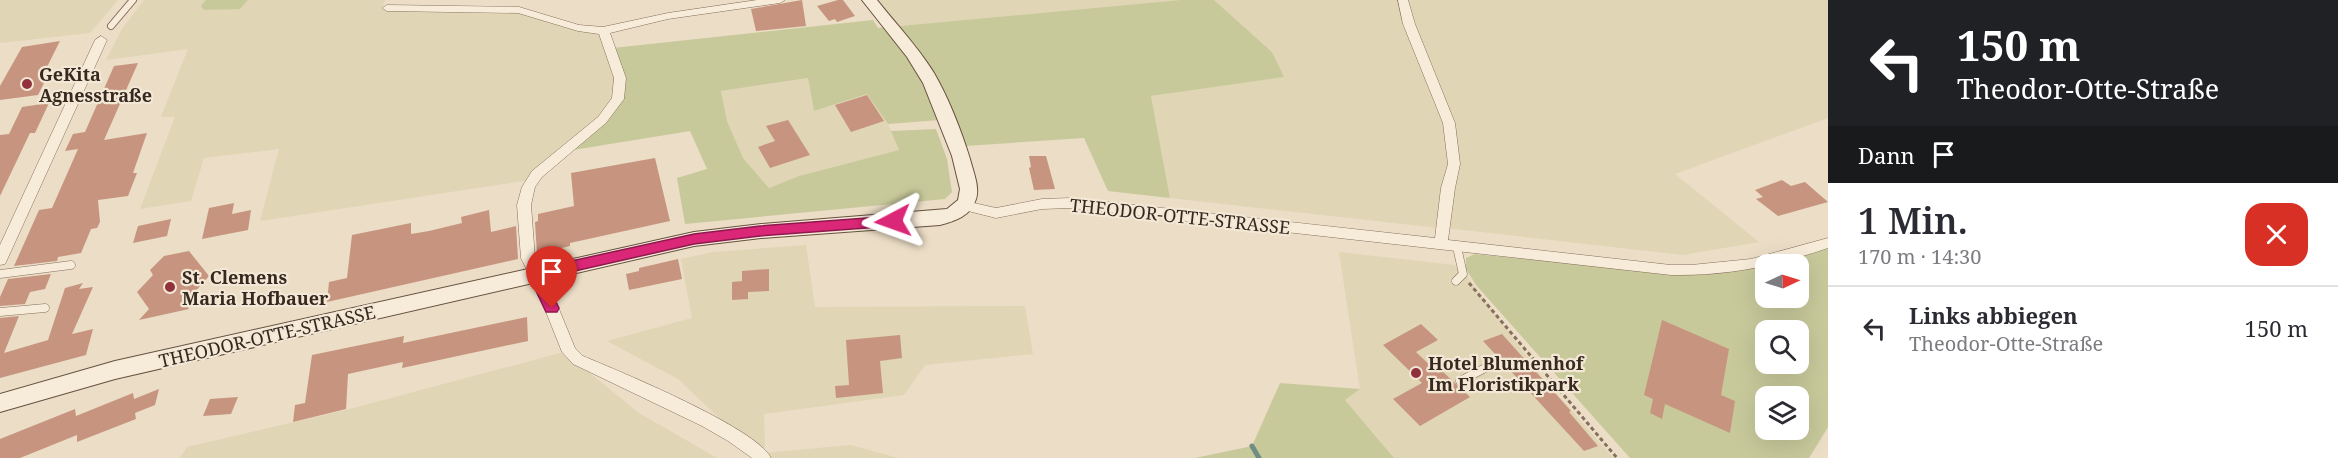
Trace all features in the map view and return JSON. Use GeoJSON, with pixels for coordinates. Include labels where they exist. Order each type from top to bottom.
{"type":"FeatureCollection","features":[{"type":"Feature","properties":{"kind":"street"},"geometry":{"type":"LineString","coordinates":[[387,8],[519,10],[578,28],[604,31],[668,16],[780,0]]}},
{"type":"Feature","properties":{"kind":"street"},"geometry":{"type":"LineString","coordinates":[[869,0],[926,73],[932,84],[967,175],[970,189],[965,206]]}},
{"type":"Feature","properties":{"kind":"street"},"geometry":{"type":"LineString","coordinates":[[1403,0],[1410,24],[1449,123],[1454,164],[1448,188],[1441,245]]}},
{"type":"Feature","properties":{"kind":"street"},"geometry":{"type":"LineString","coordinates":[[604,31],[620,78],[618,99],[602,120],[550,161],[537,174],[529,187],[524,205],[528,258],[545,292],[569,352],[578,360],[647,390],[749,444],[763,458]]}},
{"type":"Feature","properties":{"kind":"street"},"geometry":{"type":"LineString","coordinates":[[1,254],[101,40]]}},
{"type":"Feature","properties":{"kind":"street","name":"THEODOR-OTTE-STRASSE"},"geometry":{"type":"LineString","coordinates":[[0,403],[115,370],[694,239],[760,231],[940,218],[951,215],[965,206],[996,213],[1042,204],[1071,203],[1690,271],[1758,264],[1828,243]]}},
{"type":"Feature","properties":{"kind":"lane"},"geometry":{"type":"LineString","coordinates":[[111,26],[133,0]]}},
{"type":"Feature","properties":{"kind":"lane"},"geometry":{"type":"LineString","coordinates":[[1456,281],[1464,274],[1457,247]]}},
{"type":"Feature","properties":{"kind":"lane"},"geometry":{"type":"LineString","coordinates":[[0,274],[71,265]]}},
{"type":"Feature","properties":{"kind":"lane"},"geometry":{"type":"LineString","coordinates":[[0,312],[45,308]]}},
{"type":"Feature","properties":{"kind":"lane"},"geometry":{"type":"LineString","coordinates":[[1460,381],[1493,364]]}},
{"type":"Feature","properties":{"kind":"path"},"geometry":{"type":"LineString","coordinates":[[1464,274],[1477,294],[1617,458]]}},
{"type":"Feature","properties":{"kind":"shaded area"},"geometry":{"type":"Polygon","coordinates":[[[0,0],[118,0],[90,33],[0,43],[0,0]]]}},
{"type":"Feature","properties":{"kind":"shaded area"},"geometry":{"type":"Polygon","coordinates":[[[144,0],[206,0],[202,6],[239,9],[248,0],[385,0],[381,9],[518,12],[602,36],[617,74],[612,105],[529,180],[260,221],[279,149],[204,158],[191,201],[140,209],[175,117],[161,117],[188,49],[106,60],[122,29],[144,0]]]}},
{"type":"Feature","properties":{"kind":"shaded area"},"geometry":{"type":"Polygon","coordinates":[[[877,0],[1180,0],[897,26],[877,0]]]}},
{"type":"Feature","properties":{"kind":"shaded area"},"geometry":{"type":"Polygon","coordinates":[[[1214,0],[1400,0],[1446,124],[1449,167],[1441,185],[1439,228],[1170,198],[1151,96],[1283,77],[1272,52],[1214,0]]]}},
{"type":"Feature","properties":{"kind":"shaded area"},"geometry":{"type":"Polygon","coordinates":[[[1405,0],[1828,0],[1828,118],[1675,174],[1759,242],[1683,255],[1446,228],[1457,163],[1405,0]]]}},
{"type":"Feature","properties":{"kind":"shaded area"},"geometry":{"type":"Polygon","coordinates":[[[808,78],[814,111],[868,94],[888,124],[900,150],[799,176],[769,188],[743,158],[727,121],[721,91],[808,78]]]}},
{"type":"Feature","properties":{"kind":"shaded area"},"geometry":{"type":"Polygon","coordinates":[[[806,245],[815,307],[1025,306],[1033,354],[925,365],[904,395],[764,414],[765,453],[851,445],[898,458],[758,458],[758,455],[678,379],[607,341],[692,318],[681,259],[713,252],[806,245]]]}},
{"type":"Feature","properties":{"kind":"shaded area"},"geometry":{"type":"Polygon","coordinates":[[[1339,252],[1454,265],[1466,275],[1540,374],[1613,458],[1394,458],[1345,400],[1360,389],[1339,252]]]}},
{"type":"Feature","properties":{"kind":"shaded area"},"geometry":{"type":"Polygon","coordinates":[[[564,352],[639,413],[717,458],[180,458],[187,447],[346,410],[564,352]]]}},
{"type":"Feature","properties":{"kind":"green space"},"geometry":{"type":"Polygon","coordinates":[[[206,0],[248,0],[240,9],[204,10],[201,6],[206,0]]]}},
{"type":"Feature","properties":{"kind":"green space"},"geometry":{"type":"Polygon","coordinates":[[[1180,0],[1214,0],[1272,52],[1284,77],[1151,96],[1170,198],[1108,191],[1084,138],[966,146],[953,119],[888,124],[867,94],[814,111],[808,78],[721,91],[727,121],[743,158],[769,188],[799,176],[899,150],[891,131],[936,129],[947,159],[952,192],[945,199],[685,224],[677,178],[707,169],[690,131],[567,151],[607,119],[623,98],[613,48],[873,20],[878,28],[1180,0]]]}},
{"type":"Feature","properties":{"kind":"green space"},"geometry":{"type":"Polygon","coordinates":[[[1828,247],[1828,427],[1809,458],[1630,458],[1476,285],[1466,269],[1466,258],[1475,254],[1658,273],[1730,271],[1755,267],[1755,308],[1809,308],[1809,254],[1805,254],[1828,247]]]}},
{"type":"Feature","properties":{"kind":"green space"},"geometry":{"type":"Polygon","coordinates":[[[1280,383],[1360,389],[1345,400],[1394,458],[1195,458],[1252,446],[1280,383]]]}},
{"type":"Feature","properties":{"kind":"building"},"geometry":{"type":"Polygon","coordinates":[[[802,0],[806,26],[756,31],[751,9],[802,0]]]}},
{"type":"Feature","properties":{"kind":"building"},"geometry":{"type":"Polygon","coordinates":[[[843,0],[855,16],[837,22],[835,19],[829,21],[817,6],[843,0]]]}},
{"type":"Feature","properties":{"kind":"building"},"geometry":{"type":"Polygon","coordinates":[[[60,41],[43,75],[48,75],[38,95],[0,100],[0,86],[22,47],[60,41]]]}},
{"type":"Feature","properties":{"kind":"building"},"geometry":{"type":"Polygon","coordinates":[[[138,63],[104,140],[147,133],[133,173],[137,173],[128,196],[98,200],[100,222],[97,228],[91,229],[81,253],[58,257],[57,261],[14,266],[39,210],[52,208],[78,149],[65,151],[73,134],[85,132],[114,66],[138,63]]]}},
{"type":"Feature","properties":{"kind":"building"},"geometry":{"type":"Polygon","coordinates":[[[867,95],[884,121],[851,132],[835,105],[867,95]]]}},
{"type":"Feature","properties":{"kind":"building"},"geometry":{"type":"Polygon","coordinates":[[[49,103],[35,133],[30,133],[0,196],[0,135],[9,134],[22,107],[49,103]]]}},
{"type":"Feature","properties":{"kind":"building"},"geometry":{"type":"Polygon","coordinates":[[[788,120],[810,155],[770,168],[758,147],[775,141],[766,126],[788,120]]]}},
{"type":"Feature","properties":{"kind":"building"},"geometry":{"type":"Polygon","coordinates":[[[1029,156],[1046,156],[1055,189],[1034,190],[1029,156]]]}},
{"type":"Feature","properties":{"kind":"building"},"geometry":{"type":"Polygon","coordinates":[[[655,158],[670,221],[570,243],[570,246],[537,254],[535,222],[538,221],[538,214],[574,206],[571,173],[655,158]]]}},
{"type":"Feature","properties":{"kind":"building"},"geometry":{"type":"Polygon","coordinates":[[[1782,180],[1791,186],[1805,182],[1828,202],[1778,216],[1756,199],[1763,197],[1755,190],[1782,180]]]}},
{"type":"Feature","properties":{"kind":"building"},"geometry":{"type":"Polygon","coordinates":[[[234,203],[232,214],[251,210],[248,230],[202,239],[209,208],[234,203]]]}},
{"type":"Feature","properties":{"kind":"building"},"geometry":{"type":"Polygon","coordinates":[[[489,210],[491,232],[516,226],[518,259],[327,302],[329,282],[347,278],[352,235],[411,223],[411,234],[429,231],[462,223],[461,217],[489,210]]]}},
{"type":"Feature","properties":{"kind":"building"},"geometry":{"type":"Polygon","coordinates":[[[171,219],[167,236],[133,243],[138,226],[171,219]]]}},
{"type":"Feature","properties":{"kind":"building"},"geometry":{"type":"Polygon","coordinates":[[[189,251],[209,276],[185,303],[189,309],[139,320],[149,309],[137,292],[153,275],[150,270],[164,256],[189,251]]]}},
{"type":"Feature","properties":{"kind":"building"},"geometry":{"type":"Polygon","coordinates":[[[678,259],[682,279],[629,290],[626,274],[639,271],[639,268],[678,259]]]}},
{"type":"Feature","properties":{"kind":"building"},"geometry":{"type":"Polygon","coordinates":[[[769,269],[769,291],[748,292],[748,299],[732,300],[732,282],[742,281],[742,271],[769,269]]]}},
{"type":"Feature","properties":{"kind":"building"},"geometry":{"type":"Polygon","coordinates":[[[51,274],[45,289],[30,292],[25,304],[0,306],[0,297],[8,279],[51,274]]]}},
{"type":"Feature","properties":{"kind":"building"},"geometry":{"type":"Polygon","coordinates":[[[83,283],[79,289],[93,287],[72,334],[93,329],[86,355],[0,378],[0,318],[19,316],[4,353],[48,340],[65,288],[83,283]]]}},
{"type":"Feature","properties":{"kind":"building"},"geometry":{"type":"Polygon","coordinates":[[[527,317],[528,341],[402,368],[403,362],[348,374],[346,409],[293,422],[295,405],[305,403],[312,355],[404,336],[403,343],[527,317]]]}},
{"type":"Feature","properties":{"kind":"building"},"geometry":{"type":"Polygon","coordinates":[[[1662,320],[1729,349],[1721,395],[1735,401],[1730,433],[1665,404],[1662,419],[1650,413],[1653,399],[1644,395],[1662,320]]]}},
{"type":"Feature","properties":{"kind":"building"},"geometry":{"type":"Polygon","coordinates":[[[1421,324],[1438,340],[1416,352],[1438,373],[1442,371],[1470,397],[1420,426],[1393,399],[1422,383],[1383,345],[1421,324]]]}},
{"type":"Feature","properties":{"kind":"building"},"geometry":{"type":"Polygon","coordinates":[[[1502,334],[1571,411],[1569,412],[1598,446],[1584,451],[1483,341],[1502,334]]]}},
{"type":"Feature","properties":{"kind":"building"},"geometry":{"type":"Polygon","coordinates":[[[900,335],[902,358],[880,361],[883,393],[836,398],[835,386],[849,385],[846,340],[900,335]]]}},
{"type":"Feature","properties":{"kind":"building"},"geometry":{"type":"Polygon","coordinates":[[[159,389],[155,405],[135,413],[136,419],[77,442],[77,435],[20,458],[0,458],[0,439],[75,409],[76,416],[133,393],[134,399],[159,389]]]}},
{"type":"Feature","properties":{"kind":"building"},"geometry":{"type":"Polygon","coordinates":[[[238,397],[231,414],[203,416],[210,399],[238,397]]]}},
{"type":"Feature","properties":{"kind":"waterway"},"geometry":{"type":"LineString","coordinates":[[1252,446],[1259,458]]}},
{"type":"Feature","properties":{"kind":"place","name":"GeKita Agnesstraße"},"geometry":{"type":"Point","coordinates":[27,84]}},
{"type":"Feature","properties":{"kind":"place","name":"St. Clemens Maria Hofbauer"},"geometry":{"type":"Point","coordinates":[170,287]}},
{"type":"Feature","properties":{"kind":"place","name":"Hotel Blumenhof Im Floristikpark"},"geometry":{"type":"Point","coordinates":[1416,373]}},
{"type":"Feature","properties":{"kind":"route"},"geometry":{"type":"LineString","coordinates":[[552,308],[535,274],[694,239],[760,231],[893,221]]}}]}
